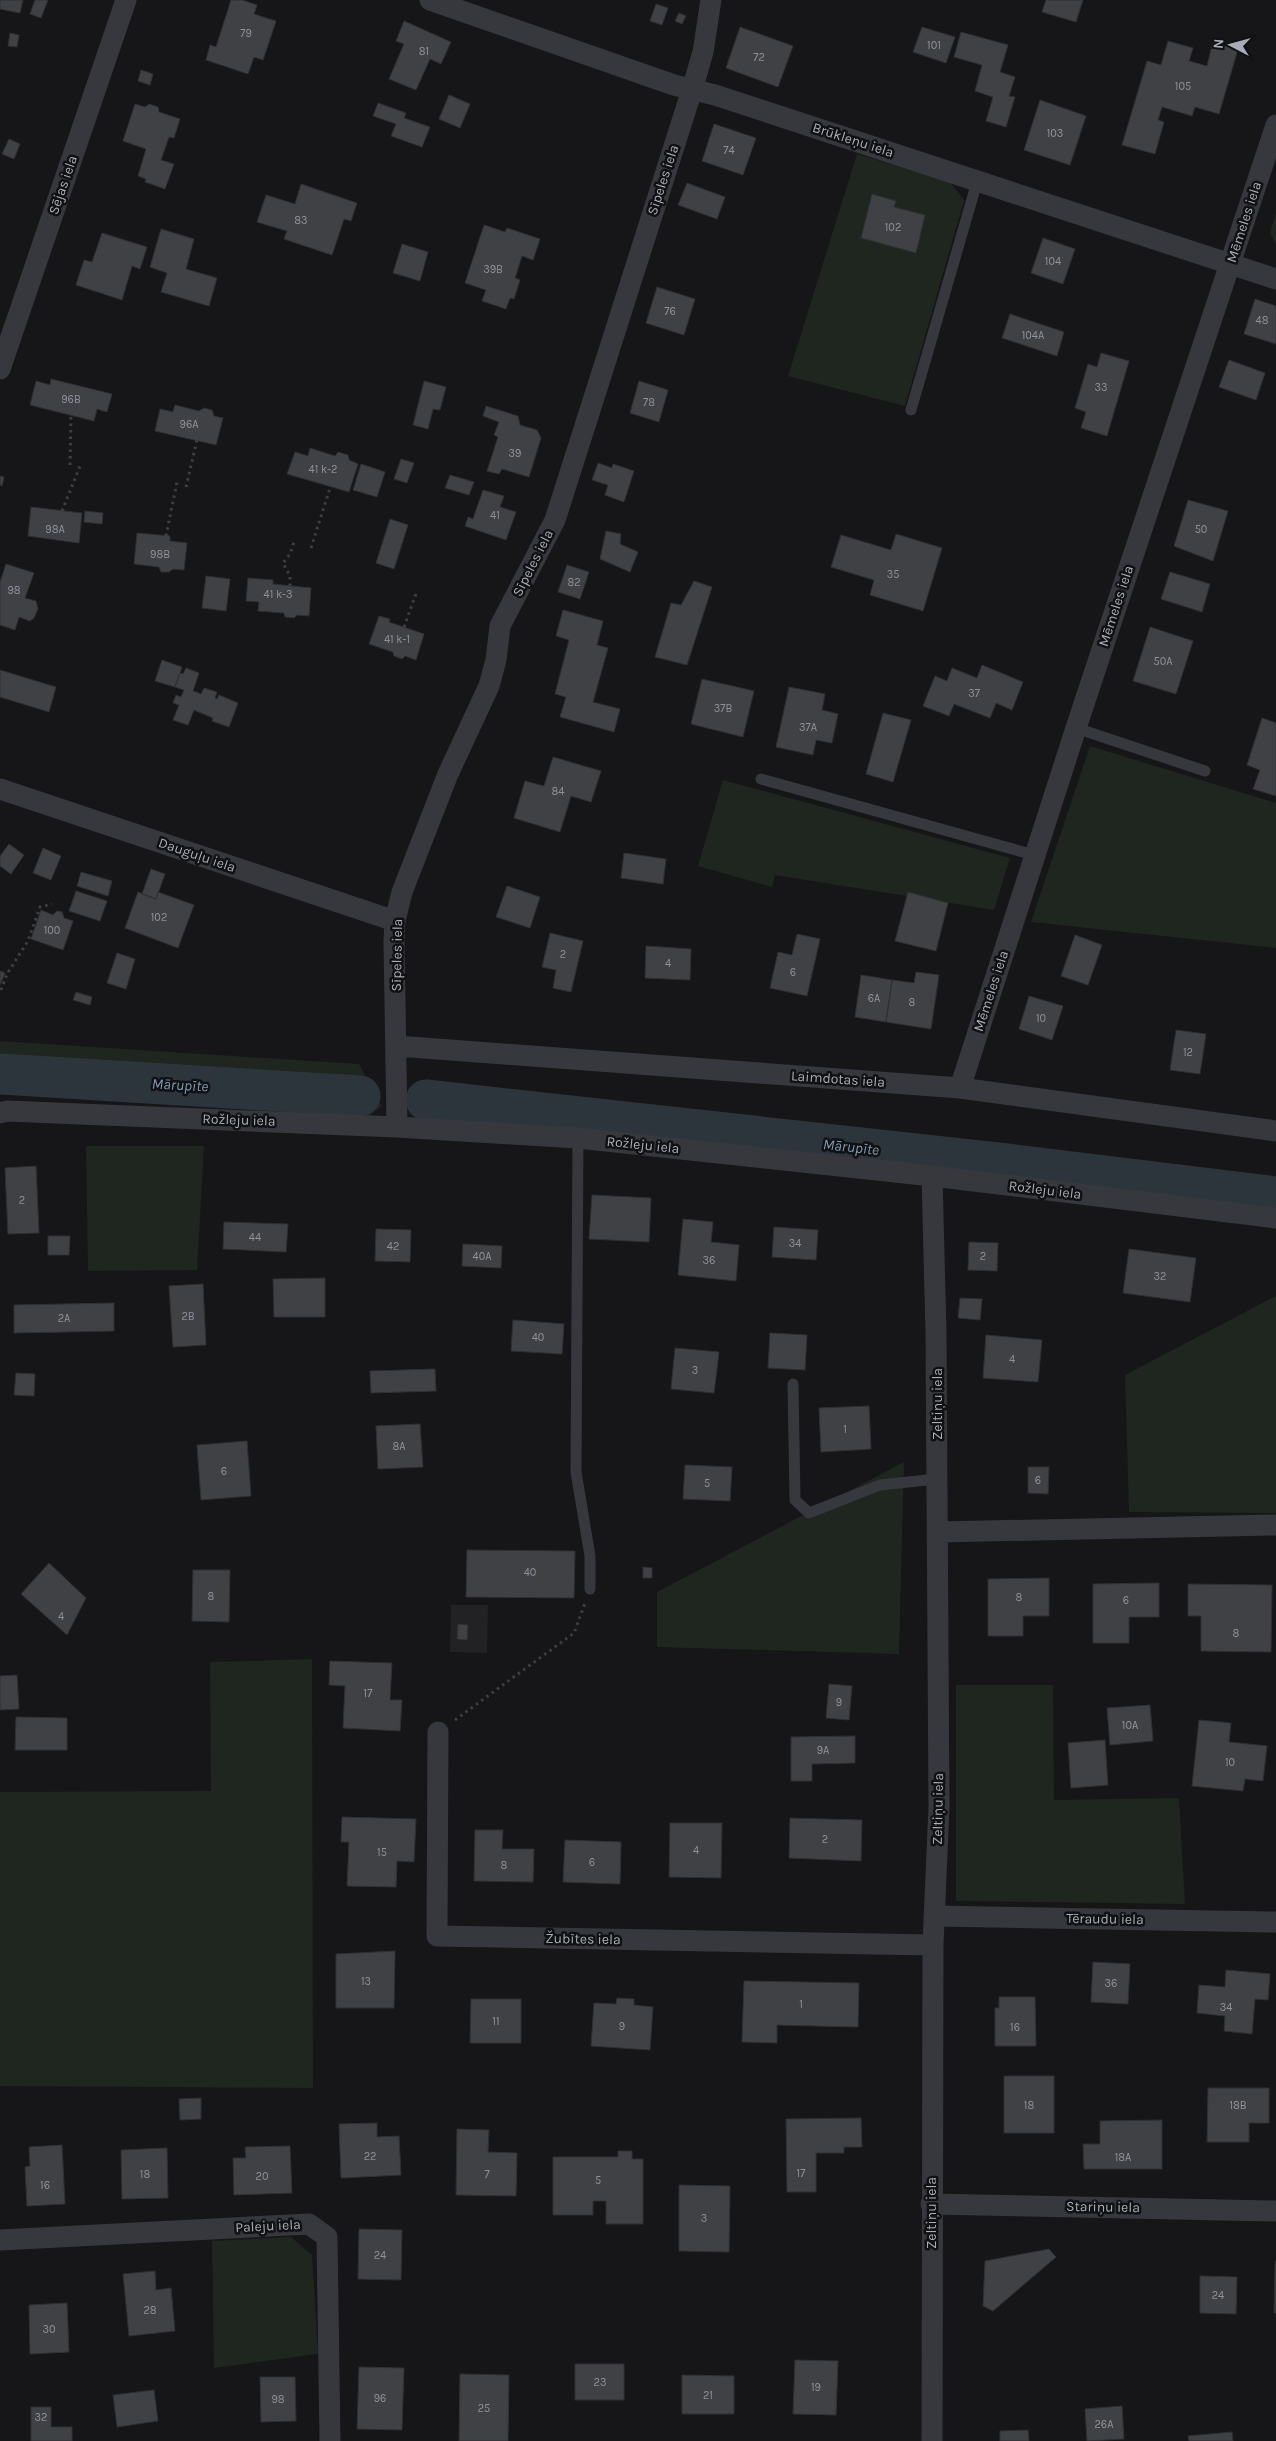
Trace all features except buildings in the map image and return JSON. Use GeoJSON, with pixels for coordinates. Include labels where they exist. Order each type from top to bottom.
{"type":"FeatureCollection","features":[{"type":"Feature","properties":{"kind":"street","name":"Sējas iela"},"geometry":{"type":"LineString","coordinates":[[0,370],[126,0]]}},
{"type":"Feature","properties":{"kind":"street","name":"Brūkleņu iela"},"geometry":{"type":"LineString","coordinates":[[430,0],[692,90],[724,98],[1276,279]]}},
{"type":"Feature","properties":{"kind":"street","name":"Sīpeles iela"},"geometry":{"type":"LineString","coordinates":[[397,1127],[395,921],[402,892],[448,774],[489,686],[496,660],[500,626],[555,520],[692,90],[702,52],[711,0]]}},
{"type":"Feature","properties":{"kind":"street","name":"Mēmeles iela"},"geometry":{"type":"LineString","coordinates":[[960,1088],[1034,855],[1276,126]]}},
{"type":"Feature","properties":{"kind":"street","name":"Dauguļu iela"},"geometry":{"type":"LineString","coordinates":[[0,789],[395,921]]}},
{"type":"Feature","properties":{"kind":"street","name":"Laimdotas iela"},"geometry":{"type":"LineString","coordinates":[[397,1046],[960,1088],[1276,1132]]}},
{"type":"Feature","properties":{"kind":"street","name":"Rožleju iela"},"geometry":{"type":"LineString","coordinates":[[3,1112],[397,1127],[578,1138],[932,1176],[1276,1218]]}},
{"type":"Feature","properties":{"kind":"street","name":"Zeltiņu iela"},"geometry":{"type":"LineString","coordinates":[[932,1176],[939,1532],[939,1807],[933,1945],[931,2204],[932,2441]]}},
{"type":"Feature","properties":{"kind":"street"},"geometry":{"type":"LineString","coordinates":[[939,1532],[1276,1525]]}},
{"type":"Feature","properties":{"kind":"street","name":"Žubītes iela"},"geometry":{"type":"LineString","coordinates":[[438,1732],[438,1936],[933,1945]]}},
{"type":"Feature","properties":{"kind":"street","name":"Tēraudu iela"},"geometry":{"type":"LineString","coordinates":[[934,1916],[1276,1922]]}},
{"type":"Feature","properties":{"kind":"street","name":"Stariņu iela"},"geometry":{"type":"LineString","coordinates":[[931,2204],[1276,2210]]}},
{"type":"Feature","properties":{"kind":"street","name":"Paleju iela"},"geometry":{"type":"LineString","coordinates":[[0,2240],[309,2224],[327,2237],[330,2441]]}},
{"type":"Feature","properties":{"kind":"lane"},"geometry":{"type":"LineString","coordinates":[[911,410],[977,182]]}},
{"type":"Feature","properties":{"kind":"lane"},"geometry":{"type":"LineString","coordinates":[[1076,728],[1205,771]]}},
{"type":"Feature","properties":{"kind":"lane"},"geometry":{"type":"LineString","coordinates":[[761,779],[1034,855]]}},
{"type":"Feature","properties":{"kind":"lane"},"geometry":{"type":"LineString","coordinates":[[578,1138],[576,1472],[590,1556],[590,1589]]}},
{"type":"Feature","properties":{"kind":"lane"},"geometry":{"type":"LineString","coordinates":[[793,1384],[795,1500],[809,1513],[880,1484],[937,1479]]}},
{"type":"Feature","properties":{"kind":"path"},"geometry":{"type":"LineString","coordinates":[[70,465],[71,415]]}},
{"type":"Feature","properties":{"kind":"path"},"geometry":{"type":"LineString","coordinates":[[186,487],[197,440]]}},
{"type":"Feature","properties":{"kind":"path"},"geometry":{"type":"LineString","coordinates":[[62,511],[80,466]]}},
{"type":"Feature","properties":{"kind":"path"},"geometry":{"type":"LineString","coordinates":[[166,536],[177,482]]}},
{"type":"Feature","properties":{"kind":"path"},"geometry":{"type":"LineString","coordinates":[[311,548],[330,488]]}},
{"type":"Feature","properties":{"kind":"path"},"geometry":{"type":"LineString","coordinates":[[290,586],[290,576],[283,563],[290,554],[294,542]]}},
{"type":"Feature","properties":{"kind":"path"},"geometry":{"type":"LineString","coordinates":[[404,627],[417,591]]}},
{"type":"Feature","properties":{"kind":"path"},"geometry":{"type":"LineString","coordinates":[[1,990],[7,974],[28,940],[40,907],[52,904]]}},
{"type":"Feature","properties":{"kind":"path"},"geometry":{"type":"LineString","coordinates":[[438,1732],[574,1633],[590,1589]]}},
{"type":"Feature","properties":{"kind":"shaded area"},"geometry":{"type":"Polygon","coordinates":[[[857,154],[950,182],[964,200],[905,406],[788,376],[857,154]]]}},
{"type":"Feature","properties":{"kind":"shaded area"},"geometry":{"type":"Polygon","coordinates":[[[1276,213],[1276,245],[1270,233],[1276,213]]]}},
{"type":"Feature","properties":{"kind":"shaded area"},"geometry":{"type":"Polygon","coordinates":[[[1090,746],[1276,803],[1276,948],[1031,922],[1090,746]]]}},
{"type":"Feature","properties":{"kind":"shaded area"},"geometry":{"type":"Polygon","coordinates":[[[723,780],[1010,858],[994,910],[775,875],[772,887],[698,866],[723,780]]]}},
{"type":"Feature","properties":{"kind":"shaded area"},"geometry":{"type":"Polygon","coordinates":[[[0,1041],[359,1064],[382,1106],[370,1115],[0,1091],[0,1041]]]}},
{"type":"Feature","properties":{"kind":"shaded area"},"geometry":{"type":"Polygon","coordinates":[[[86,1146],[204,1146],[197,1270],[88,1271],[86,1146]]]}},
{"type":"Feature","properties":{"kind":"shaded area"},"geometry":{"type":"Polygon","coordinates":[[[1276,1296],[1276,1513],[1129,1512],[1125,1375],[1276,1296]]]}},
{"type":"Feature","properties":{"kind":"shaded area"},"geometry":{"type":"Polygon","coordinates":[[[904,1462],[899,1654],[657,1647],[657,1592],[904,1462]]]}},
{"type":"Feature","properties":{"kind":"shaded area"},"geometry":{"type":"Polygon","coordinates":[[[451,1605],[488,1605],[487,1653],[450,1652],[451,1605]]]}},
{"type":"Feature","properties":{"kind":"shaded area"},"geometry":{"type":"Polygon","coordinates":[[[312,1659],[313,2088],[0,2086],[0,1792],[211,1791],[210,1662],[312,1659]]]}},
{"type":"Feature","properties":{"kind":"shaded area"},"geometry":{"type":"Polygon","coordinates":[[[956,1685],[1053,1685],[1054,1800],[1179,1798],[1185,1904],[956,1901],[956,1685]]]}},
{"type":"Feature","properties":{"kind":"shaded area"},"geometry":{"type":"Polygon","coordinates":[[[291,2237],[312,2255],[318,2354],[214,2368],[212,2241],[291,2237]]]}},
{"type":"Feature","properties":{"kind":"waterway","name":"Mārupīte"},"geometry":{"type":"LineString","coordinates":[[0,1074],[360,1096]]}},
{"type":"Feature","properties":{"kind":"waterway","name":"Mārupīte"},"geometry":{"type":"LineString","coordinates":[[426,1100],[1007,1164],[1276,1197]]}}]}
